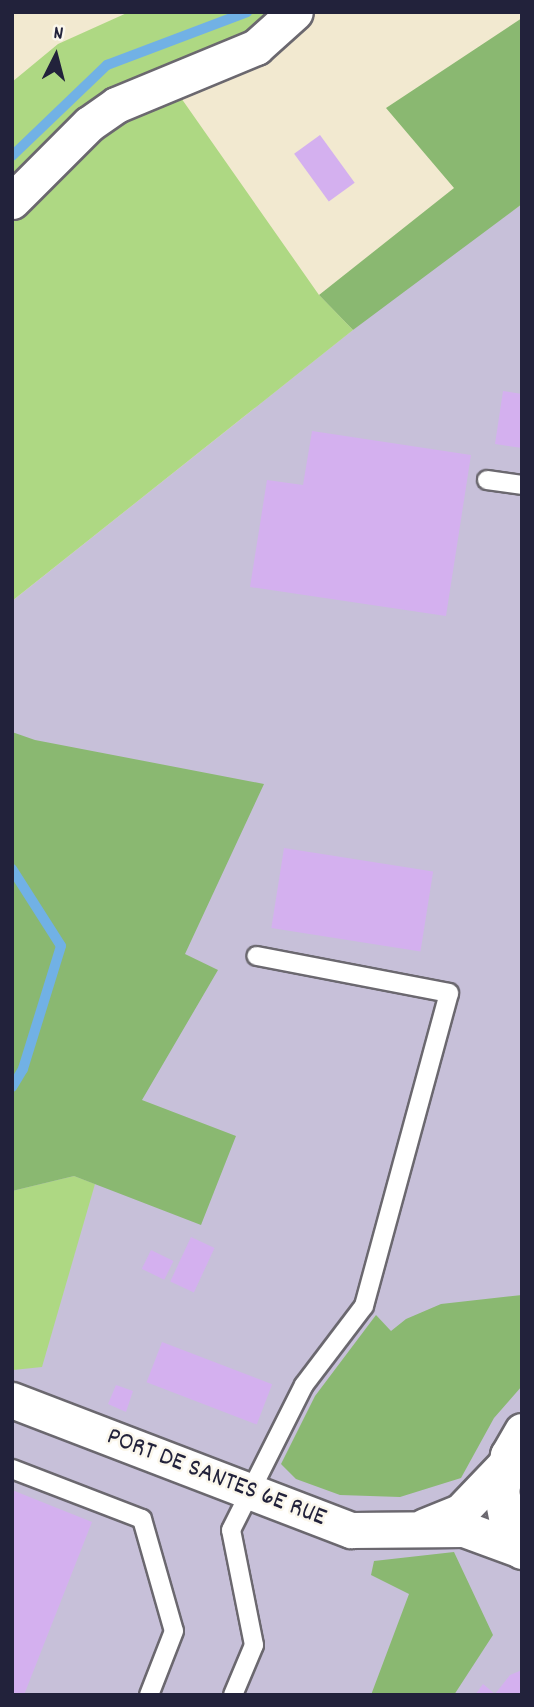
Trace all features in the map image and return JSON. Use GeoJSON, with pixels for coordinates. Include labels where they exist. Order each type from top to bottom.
{"type":"FeatureCollection","features":[{"type":"Feature","properties":{"kind":"street"},"geometry":{"type":"LineString","coordinates":[[12,201],[89,124],[116,105],[256,47],[295,12]]}},
{"type":"Feature","properties":{"kind":"street","name":"PORT DE SANTES 6E RUE"},"geometry":{"type":"LineString","coordinates":[[12,1400],[351,1530],[381,1532],[424,1526],[460,1512],[504,1466]]}},
{"type":"Feature","properties":{"kind":"street"},"geometry":{"type":"LineString","coordinates":[[521,1550],[502,1504],[504,1466],[522,1431]]}},
{"type":"Feature","properties":{"kind":"street","name":"PORT DE SANTES 6E RUE"},"geometry":{"type":"LineString","coordinates":[[424,1526],[480,1532],[521,1550]]}},
{"type":"Feature","properties":{"kind":"lane"},"geometry":{"type":"LineString","coordinates":[[487,481],[522,485]]}},
{"type":"Feature","properties":{"kind":"lane"},"geometry":{"type":"LineString","coordinates":[[233,1695],[254,1645],[231,1530],[304,1385],[364,1306],[449,993],[257,956]]}},
{"type":"Feature","properties":{"kind":"lane"},"geometry":{"type":"LineString","coordinates":[[12,1469],[142,1518],[174,1631],[149,1695]]}},
{"type":"Feature","properties":{"kind":"shaded area"},"geometry":{"type":"Polygon","coordinates":[[[522,204],[522,1695],[12,1695],[12,601],[408,286],[522,204]]]}},
{"type":"Feature","properties":{"kind":"green space"},"geometry":{"type":"Polygon","coordinates":[[[129,12],[275,12],[212,55],[165,75],[319,295],[353,330],[12,601],[12,82],[58,44],[129,12]]]}},
{"type":"Feature","properties":{"kind":"green space"},"geometry":{"type":"Polygon","coordinates":[[[522,18],[522,204],[353,330],[319,295],[454,188],[386,108],[522,18]]]}},
{"type":"Feature","properties":{"kind":"green space"},"geometry":{"type":"Polygon","coordinates":[[[12,732],[35,740],[264,784],[185,954],[218,970],[142,1100],[236,1136],[201,1225],[74,1176],[12,1191],[12,732]]]}},
{"type":"Feature","properties":{"kind":"green space"},"geometry":{"type":"Polygon","coordinates":[[[74,1176],[95,1184],[42,1367],[13,1370],[12,1191],[74,1176]]]}},
{"type":"Feature","properties":{"kind":"green space"},"geometry":{"type":"Polygon","coordinates":[[[522,1295],[522,1386],[494,1418],[461,1478],[400,1497],[340,1495],[296,1479],[281,1464],[315,1396],[376,1315],[391,1331],[406,1319],[441,1304],[522,1295]]]}},
{"type":"Feature","properties":{"kind":"green space"},"geometry":{"type":"Polygon","coordinates":[[[454,1552],[493,1635],[454,1695],[371,1695],[409,1594],[371,1575],[374,1561],[454,1552]]]}},
{"type":"Feature","properties":{"kind":"building"},"geometry":{"type":"Polygon","coordinates":[[[320,135],[355,183],[329,202],[294,154],[320,135]]]}},
{"type":"Feature","properties":{"kind":"building"},"geometry":{"type":"Polygon","coordinates":[[[503,391],[522,394],[522,448],[495,444],[503,391]]]}},
{"type":"Feature","properties":{"kind":"building"},"geometry":{"type":"Polygon","coordinates":[[[312,431],[471,455],[446,616],[250,587],[267,480],[303,485],[312,431]]]}},
{"type":"Feature","properties":{"kind":"building"},"geometry":{"type":"Polygon","coordinates":[[[284,848],[433,872],[420,952],[271,928],[284,848]]]}},
{"type":"Feature","properties":{"kind":"building"},"geometry":{"type":"Polygon","coordinates":[[[191,1237],[215,1248],[194,1292],[170,1281],[191,1237]]]}},
{"type":"Feature","properties":{"kind":"building"},"geometry":{"type":"Polygon","coordinates":[[[151,1250],[173,1261],[164,1280],[142,1269],[151,1250]]]}},
{"type":"Feature","properties":{"kind":"building"},"geometry":{"type":"Polygon","coordinates":[[[162,1342],[272,1384],[257,1424],[147,1382],[162,1342]]]}},
{"type":"Feature","properties":{"kind":"building"},"geometry":{"type":"Polygon","coordinates":[[[116,1385],[133,1391],[126,1412],[108,1404],[116,1385]]]}},
{"type":"Feature","properties":{"kind":"building"},"geometry":{"type":"Polygon","coordinates":[[[12,1490],[92,1522],[24,1695],[12,1695],[12,1490]]]}},
{"type":"Feature","properties":{"kind":"building"},"geometry":{"type":"Polygon","coordinates":[[[522,1670],[522,1695],[475,1695],[483,1684],[495,1694],[510,1675],[522,1670]]]}},
{"type":"Feature","properties":{"kind":"waterway"},"geometry":{"type":"LineString","coordinates":[[12,156],[107,65],[247,12]]}},
{"type":"Feature","properties":{"kind":"waterway"},"geometry":{"type":"LineString","coordinates":[[12,869],[61,946],[23,1069],[12,1087]]}}]}
